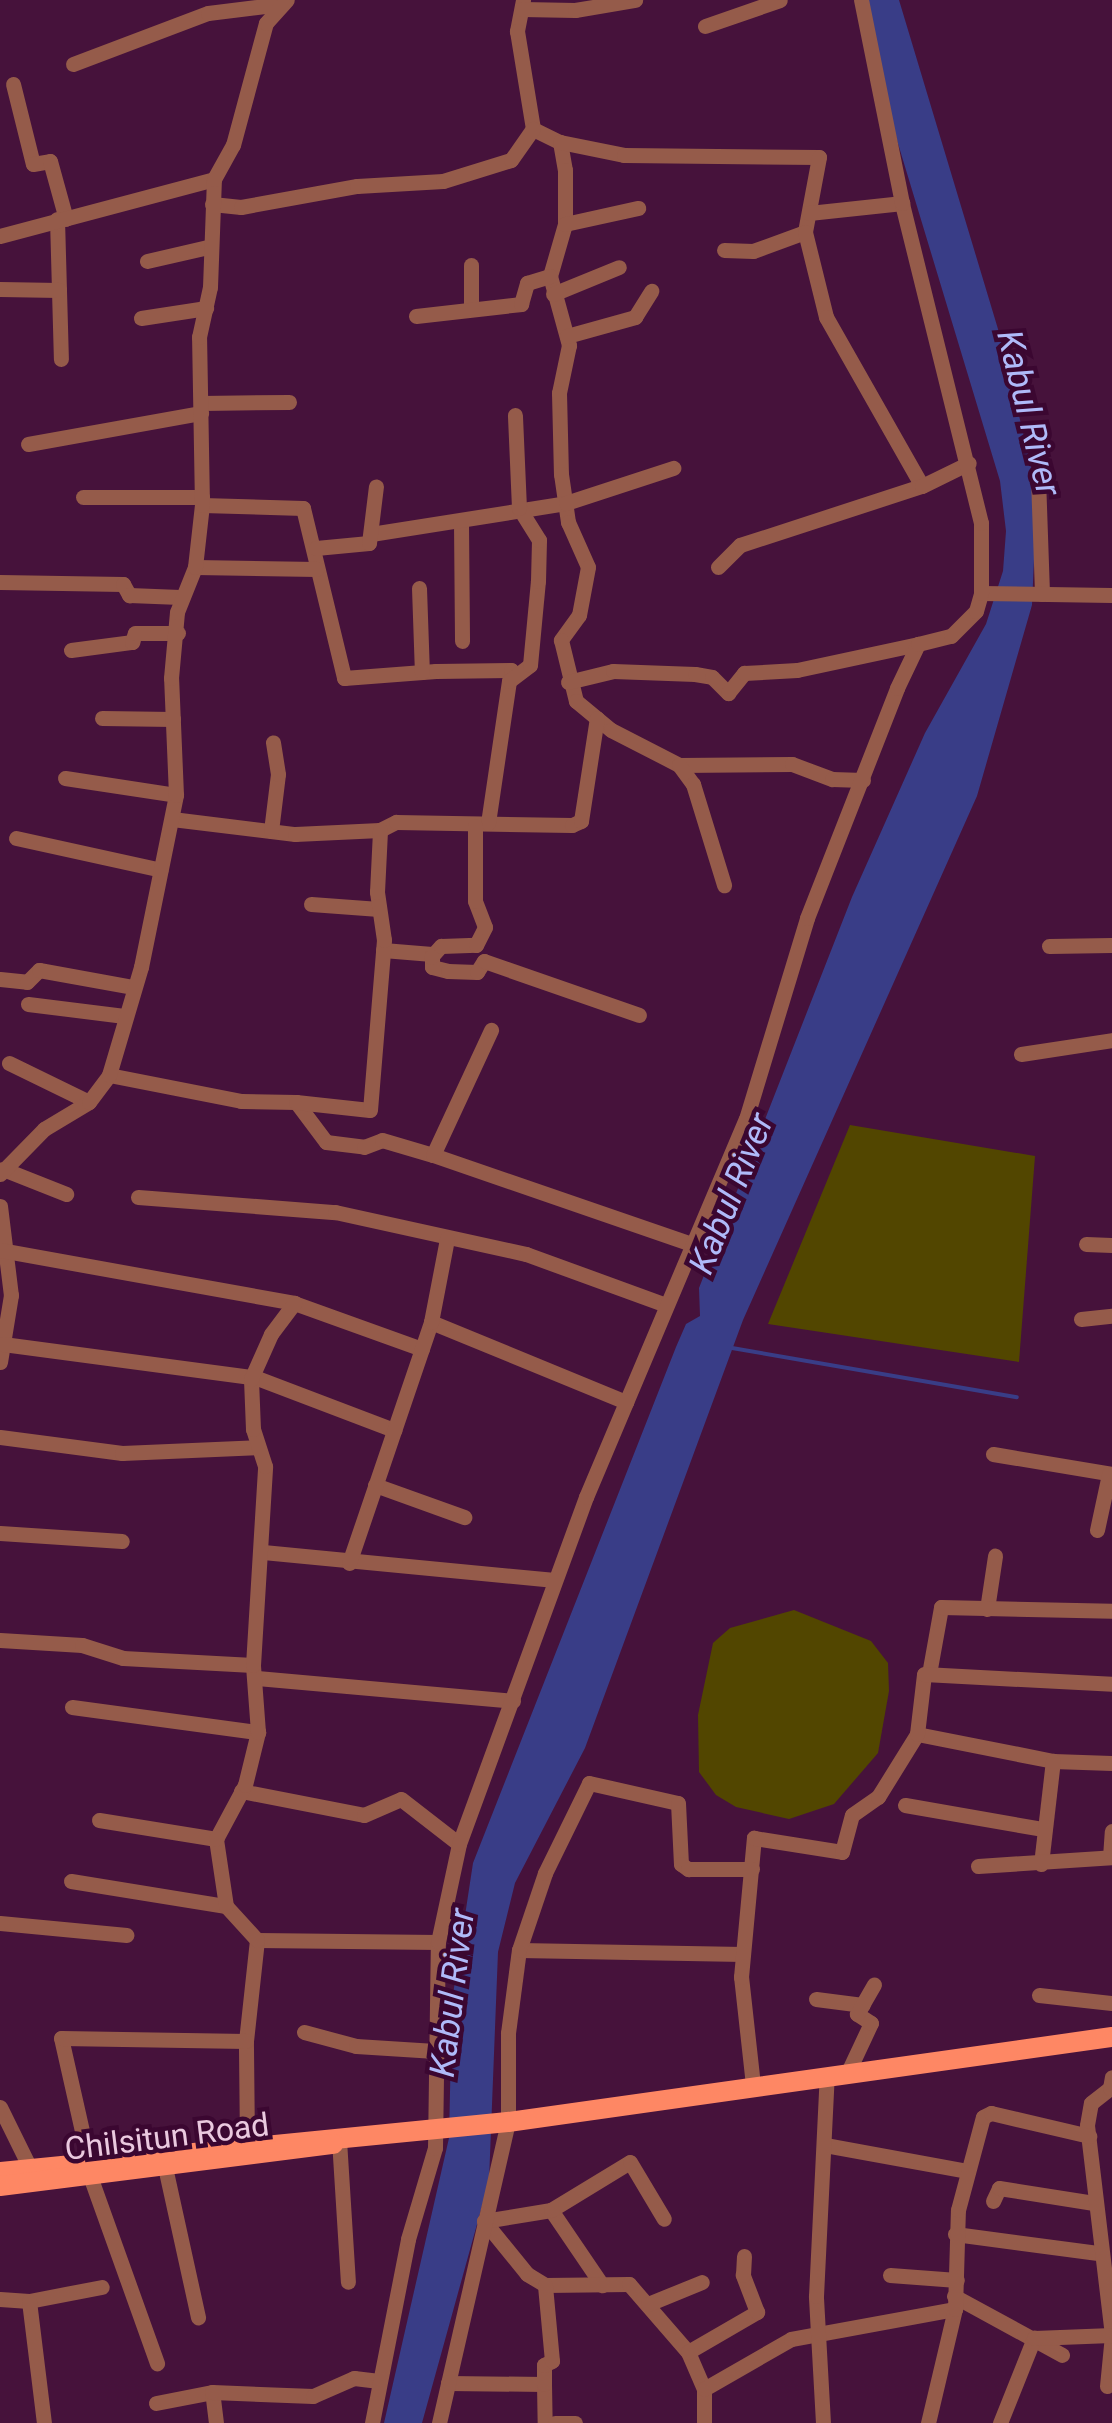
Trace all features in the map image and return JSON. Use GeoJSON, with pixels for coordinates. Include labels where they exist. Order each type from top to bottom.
{"type":"FeatureCollection","features":[{"type":"Feature","properties":{"kind":"main road","name":"Chilsitun Road"},"geometry":{"type":"LineString","coordinates":[[0,2186],[247,2144],[440,2130],[1112,2038]]}},
{"type":"Feature","properties":{"kind":"main road","name":"Chilsitun Road"},"geometry":{"type":"LineString","coordinates":[[0,2172],[30,2168],[165,2168],[325,2149],[338,2140]]}},
{"type":"Feature","properties":{"kind":"street"},"geometry":{"type":"LineString","coordinates":[[212,204],[241,207],[357,186],[443,181],[512,160],[533,129],[517,31],[522,4],[575,10],[635,0]]}},
{"type":"Feature","properties":{"kind":"street"},"geometry":{"type":"LineString","coordinates":[[706,26],[780,0]]}},
{"type":"Feature","properties":{"kind":"street"},"geometry":{"type":"LineString","coordinates":[[568,682],[614,671],[695,674],[712,676],[728,694],[744,673],[796,670],[951,636],[976,612],[987,593],[981,523],[969,463],[902,202],[861,0]]}},
{"type":"Feature","properties":{"kind":"street"},"geometry":{"type":"LineString","coordinates":[[74,64],[208,13],[284,2]]}},
{"type":"Feature","properties":{"kind":"street"},"geometry":{"type":"LineString","coordinates":[[66,1194],[1,1171],[44,1128],[90,1102],[109,1076],[134,987],[176,795],[173,720],[180,598],[195,567],[202,501],[199,336],[206,308],[214,178],[233,145],[266,23],[284,2]]}},
{"type":"Feature","properties":{"kind":"street"},"geometry":{"type":"LineString","coordinates":[[13,84],[33,164],[50,160],[61,219],[62,359]]}},
{"type":"Feature","properties":{"kind":"street"},"geometry":{"type":"LineString","coordinates":[[533,129],[560,142],[624,155],[813,154],[821,164],[805,232],[826,317],[922,486]]}},
{"type":"Feature","properties":{"kind":"street"},"geometry":{"type":"LineString","coordinates":[[560,142],[564,224],[550,276],[567,336],[569,358],[560,393],[566,503],[588,567],[579,614],[561,640],[568,682],[576,702],[597,718],[680,765],[693,784],[724,885]]}},
{"type":"Feature","properties":{"kind":"street"},"geometry":{"type":"LineString","coordinates":[[0,236],[214,178]]}},
{"type":"Feature","properties":{"kind":"street"},"geometry":{"type":"LineString","coordinates":[[810,212],[902,202]]}},
{"type":"Feature","properties":{"kind":"street"},"geometry":{"type":"LineString","coordinates":[[564,224],[638,208]]}},
{"type":"Feature","properties":{"kind":"street"},"geometry":{"type":"LineString","coordinates":[[724,250],[753,251],[805,232]]}},
{"type":"Feature","properties":{"kind":"street"},"geometry":{"type":"LineString","coordinates":[[147,262],[208,247]]}},
{"type":"Feature","properties":{"kind":"street"},"geometry":{"type":"LineString","coordinates":[[470,265],[472,305]]}},
{"type":"Feature","properties":{"kind":"street"},"geometry":{"type":"LineString","coordinates":[[552,294],[619,267]]}},
{"type":"Feature","properties":{"kind":"street"},"geometry":{"type":"LineString","coordinates":[[416,316],[472,305],[520,304],[528,283],[550,276]]}},
{"type":"Feature","properties":{"kind":"street"},"geometry":{"type":"LineString","coordinates":[[0,290],[59,290]]}},
{"type":"Feature","properties":{"kind":"street"},"geometry":{"type":"LineString","coordinates":[[567,336],[635,317],[651,291]]}},
{"type":"Feature","properties":{"kind":"street"},"geometry":{"type":"LineString","coordinates":[[141,318],[206,308]]}},
{"type":"Feature","properties":{"kind":"street"},"geometry":{"type":"LineString","coordinates":[[28,444],[201,408],[289,402]]}},
{"type":"Feature","properties":{"kind":"street"},"geometry":{"type":"LineString","coordinates":[[514,416],[519,508],[534,529],[539,552],[530,665],[509,680],[481,824],[475,901],[485,927],[476,945],[441,946],[431,957],[432,967],[477,972],[484,961],[639,1015]]}},
{"type":"Feature","properties":{"kind":"street"},"geometry":{"type":"LineString","coordinates":[[718,567],[740,544],[922,486],[969,463]]}},
{"type":"Feature","properties":{"kind":"street"},"geometry":{"type":"LineString","coordinates":[[371,534],[461,523],[519,508],[566,503],[616,490],[673,468]]}},
{"type":"Feature","properties":{"kind":"street"},"geometry":{"type":"LineString","coordinates":[[1038,478],[1040,594]]}},
{"type":"Feature","properties":{"kind":"street"},"geometry":{"type":"LineString","coordinates":[[316,548],[364,546],[371,534],[376,486]]}},
{"type":"Feature","properties":{"kind":"street"},"geometry":{"type":"LineString","coordinates":[[616,490],[618,508]]}},
{"type":"Feature","properties":{"kind":"street"},"geometry":{"type":"LineString","coordinates":[[83,497],[303,508],[316,548],[317,570],[344,678],[511,670],[515,676]]}},
{"type":"Feature","properties":{"kind":"street"},"geometry":{"type":"LineString","coordinates":[[461,523],[462,641]]}},
{"type":"Feature","properties":{"kind":"street"},"geometry":{"type":"LineString","coordinates":[[195,567],[317,570]]}},
{"type":"Feature","properties":{"kind":"street"},"geometry":{"type":"LineString","coordinates":[[0,582],[124,584],[129,596],[180,598]]}},
{"type":"Feature","properties":{"kind":"street"},"geometry":{"type":"LineString","coordinates":[[420,588],[422,672]]}},
{"type":"Feature","properties":{"kind":"street"},"geometry":{"type":"LineString","coordinates":[[987,593],[1112,595]]}},
{"type":"Feature","properties":{"kind":"street"},"geometry":{"type":"LineString","coordinates":[[71,650],[132,642],[136,634],[178,633]]}},
{"type":"Feature","properties":{"kind":"street"},"geometry":{"type":"LineString","coordinates":[[372,2423],[377,2381],[440,2130],[435,2052],[438,1942],[459,1844],[555,1580],[746,1119],[807,918],[918,644]]}},
{"type":"Feature","properties":{"kind":"street"},"geometry":{"type":"LineString","coordinates":[[102,718],[173,720]]}},
{"type":"Feature","properties":{"kind":"street"},"geometry":{"type":"LineString","coordinates":[[172,819],[271,831],[380,830],[396,822],[581,821],[597,718]]}},
{"type":"Feature","properties":{"kind":"street"},"geometry":{"type":"LineString","coordinates":[[271,831],[278,774],[273,742]]}},
{"type":"Feature","properties":{"kind":"street"},"geometry":{"type":"LineString","coordinates":[[680,765],[792,764],[832,778],[863,780]]}},
{"type":"Feature","properties":{"kind":"street"},"geometry":{"type":"LineString","coordinates":[[66,778],[176,795]]}},
{"type":"Feature","properties":{"kind":"street"},"geometry":{"type":"LineString","coordinates":[[109,1076],[241,1101],[370,1110],[383,950],[380,830]]}},
{"type":"Feature","properties":{"kind":"street"},"geometry":{"type":"LineString","coordinates":[[16,838],[160,870]]}},
{"type":"Feature","properties":{"kind":"street"},"geometry":{"type":"LineString","coordinates":[[311,904],[379,909]]}},
{"type":"Feature","properties":{"kind":"street"},"geometry":{"type":"LineString","coordinates":[[1049,946],[1112,944]]}},
{"type":"Feature","properties":{"kind":"street"},"geometry":{"type":"LineString","coordinates":[[383,950],[431,957]]}},
{"type":"Feature","properties":{"kind":"street"},"geometry":{"type":"LineString","coordinates":[[0,978],[27,982],[39,970],[134,987]]}},
{"type":"Feature","properties":{"kind":"street"},"geometry":{"type":"LineString","coordinates":[[28,1004],[49,1002],[124,1016]]}},
{"type":"Feature","properties":{"kind":"street"},"geometry":{"type":"LineString","coordinates":[[433,1155],[491,1030]]}},
{"type":"Feature","properties":{"kind":"street"},"geometry":{"type":"LineString","coordinates":[[1021,1054],[1112,1040]]}},
{"type":"Feature","properties":{"kind":"street"},"geometry":{"type":"LineString","coordinates":[[9,1063],[90,1102]]}},
{"type":"Feature","properties":{"kind":"street"},"geometry":{"type":"LineString","coordinates":[[296,1102],[326,1142],[364,1147],[382,1140],[691,1244]]}},
{"type":"Feature","properties":{"kind":"street"},"geometry":{"type":"LineString","coordinates":[[138,1196],[335,1212],[526,1254],[666,1306]]}},
{"type":"Feature","properties":{"kind":"street"},"geometry":{"type":"LineString","coordinates":[[0,1206],[4,1337],[0,1362]]}},
{"type":"Feature","properties":{"kind":"street"},"geometry":{"type":"LineString","coordinates":[[349,1563],[431,1322],[447,1239]]}},
{"type":"Feature","properties":{"kind":"street"},"geometry":{"type":"LineString","coordinates":[[1086,1244],[1112,1245]]}},
{"type":"Feature","properties":{"kind":"street"},"geometry":{"type":"LineString","coordinates":[[3,1251],[294,1302],[422,1349]]}},
{"type":"Feature","properties":{"kind":"street"},"geometry":{"type":"LineString","coordinates":[[294,1302],[271,1334],[251,1379],[257,1447],[266,1466],[256,1671],[258,1732],[240,1791],[216,1839],[226,1906],[257,1940],[438,1942]]}},
{"type":"Feature","properties":{"kind":"street"},"geometry":{"type":"LineString","coordinates":[[1081,1319],[1112,1316]]}},
{"type":"Feature","properties":{"kind":"street"},"geometry":{"type":"LineString","coordinates":[[431,1322],[626,1402]]}},
{"type":"Feature","properties":{"kind":"street"},"geometry":{"type":"LineString","coordinates":[[4,1337],[251,1379],[394,1430]]}},
{"type":"Feature","properties":{"kind":"street"},"geometry":{"type":"LineString","coordinates":[[0,1437],[122,1454],[257,1447]]}},
{"type":"Feature","properties":{"kind":"street"},"geometry":{"type":"LineString","coordinates":[[993,1454],[1110,1474],[1098,1530]]}},
{"type":"Feature","properties":{"kind":"street"},"geometry":{"type":"LineString","coordinates":[[376,1485],[464,1518]]}},
{"type":"Feature","properties":{"kind":"street"},"geometry":{"type":"LineString","coordinates":[[0,1533],[122,1541]]}},
{"type":"Feature","properties":{"kind":"street"},"geometry":{"type":"LineString","coordinates":[[263,1552],[555,1580]]}},
{"type":"Feature","properties":{"kind":"street"},"geometry":{"type":"LineString","coordinates":[[987,1609],[996,1556]]}},
{"type":"Feature","properties":{"kind":"street"},"geometry":{"type":"LineString","coordinates":[[929,1674],[941,1607],[1112,1612]]}},
{"type":"Feature","properties":{"kind":"street"},"geometry":{"type":"LineString","coordinates":[[0,1640],[82,1644],[124,1658],[512,1700]]}},
{"type":"Feature","properties":{"kind":"street"},"geometry":{"type":"LineString","coordinates":[[753,2085],[742,1954],[758,1837],[842,1852],[852,1815],[878,1797],[917,1734],[923,1674],[1112,1684]]}},
{"type":"Feature","properties":{"kind":"street"},"geometry":{"type":"LineString","coordinates":[[72,1707],[258,1732]]}},
{"type":"Feature","properties":{"kind":"street"},"geometry":{"type":"LineString","coordinates":[[917,1734],[1053,1760],[1112,1763]]}},
{"type":"Feature","properties":{"kind":"street"},"geometry":{"type":"LineString","coordinates":[[1041,1864],[1042,1829],[1053,1760]]}},
{"type":"Feature","properties":{"kind":"street"},"geometry":{"type":"LineString","coordinates":[[439,2423],[503,2122],[508,2034],[520,1950],[545,1873],[589,1784],[678,1803],[680,1864],[688,1868],[752,1869]]}},
{"type":"Feature","properties":{"kind":"street"},"geometry":{"type":"LineString","coordinates":[[240,1791],[364,1815],[400,1799],[459,1844]]}},
{"type":"Feature","properties":{"kind":"street"},"geometry":{"type":"LineString","coordinates":[[906,1805],[1042,1829]]}},
{"type":"Feature","properties":{"kind":"street"},"geometry":{"type":"LineString","coordinates":[[99,1820],[216,1839]]}},
{"type":"Feature","properties":{"kind":"street"},"geometry":{"type":"LineString","coordinates":[[978,1866],[1111,1857],[1112,1831]]}},
{"type":"Feature","properties":{"kind":"street"},"geometry":{"type":"LineString","coordinates":[[71,1881],[226,1906]]}},
{"type":"Feature","properties":{"kind":"street"},"geometry":{"type":"LineString","coordinates":[[0,1923],[126,1935]]}},
{"type":"Feature","properties":{"kind":"street"},"geometry":{"type":"LineString","coordinates":[[247,2144],[246,2041],[257,1940]]}},
{"type":"Feature","properties":{"kind":"street"},"geometry":{"type":"LineString","coordinates":[[520,1950],[742,1954]]}},
{"type":"Feature","properties":{"kind":"street"},"geometry":{"type":"LineString","coordinates":[[823,2423],[818,2338],[826,2145],[837,2074],[871,2023],[856,2016],[874,1985]]}},
{"type":"Feature","properties":{"kind":"street"},"geometry":{"type":"LineString","coordinates":[[1039,1995],[1112,2003]]}},
{"type":"Feature","properties":{"kind":"street"},"geometry":{"type":"LineString","coordinates":[[816,1999],[862,2005]]}},
{"type":"Feature","properties":{"kind":"street"},"geometry":{"type":"LineString","coordinates":[[304,2032],[356,2046],[435,2052]]}},
{"type":"Feature","properties":{"kind":"street"},"geometry":{"type":"LineString","coordinates":[[157,2362],[90,2169],[60,2038],[246,2041]]}},
{"type":"Feature","properties":{"kind":"street"},"geometry":{"type":"LineString","coordinates":[[1107,2386],[1112,2335],[1098,2253],[1089,2136],[1091,2104],[1110,2088],[1112,2077]]}},
{"type":"Feature","properties":{"kind":"street"},"geometry":{"type":"LineString","coordinates":[[0,2106],[30,2168]]}},
{"type":"Feature","properties":{"kind":"street"},"geometry":{"type":"LineString","coordinates":[[928,2423],[955,2295],[955,2234],[967,2172],[986,2114],[1089,2136]]}},
{"type":"Feature","properties":{"kind":"street"},"geometry":{"type":"LineString","coordinates":[[338,2140],[348,2282]]}},
{"type":"Feature","properties":{"kind":"street"},"geometry":{"type":"LineString","coordinates":[[826,2145],[967,2172]]}},
{"type":"Feature","properties":{"kind":"street"},"geometry":{"type":"LineString","coordinates":[[484,2222],[552,2210],[630,2162],[664,2219]]}},
{"type":"Feature","properties":{"kind":"street"},"geometry":{"type":"LineString","coordinates":[[165,2168],[198,2318]]}},
{"type":"Feature","properties":{"kind":"street"},"geometry":{"type":"LineString","coordinates":[[993,2201],[1000,2188],[1094,2203]]}},
{"type":"Feature","properties":{"kind":"street"},"geometry":{"type":"LineString","coordinates":[[552,2210],[602,2284]]}},
{"type":"Feature","properties":{"kind":"street"},"geometry":{"type":"LineString","coordinates":[[484,2222],[528,2274],[546,2285],[625,2282],[688,2352],[704,2390],[704,2423]]}},
{"type":"Feature","properties":{"kind":"street"},"geometry":{"type":"LineString","coordinates":[[955,2234],[1098,2253]]}},
{"type":"Feature","properties":{"kind":"street"},"geometry":{"type":"LineString","coordinates":[[688,2352],[757,2312],[743,2276],[744,2256]]}},
{"type":"Feature","properties":{"kind":"street"},"geometry":{"type":"LineString","coordinates":[[890,2275],[955,2295],[1062,2354]]}},
{"type":"Feature","properties":{"kind":"street"},"geometry":{"type":"LineString","coordinates":[[648,2304],[702,2282]]}},
{"type":"Feature","properties":{"kind":"street"},"geometry":{"type":"LineString","coordinates":[[545,2423],[543,2366],[552,2360],[546,2285]]}},
{"type":"Feature","properties":{"kind":"street"},"geometry":{"type":"LineString","coordinates":[[0,2299],[29,2301],[102,2287]]}},
{"type":"Feature","properties":{"kind":"street"},"geometry":{"type":"LineString","coordinates":[[704,2390],[776,2345],[818,2338],[955,2295]]}},
{"type":"Feature","properties":{"kind":"street"},"geometry":{"type":"LineString","coordinates":[[29,2301],[44,2423]]}},
{"type":"Feature","properties":{"kind":"street"},"geometry":{"type":"LineString","coordinates":[[1034,2338],[1112,2335]]}},
{"type":"Feature","properties":{"kind":"street"},"geometry":{"type":"LineString","coordinates":[[1000,2423],[1034,2338]]}},
{"type":"Feature","properties":{"kind":"street"},"geometry":{"type":"LineString","coordinates":[[156,2402],[212,2392],[313,2396],[354,2378],[377,2381]]}},
{"type":"Feature","properties":{"kind":"street"},"geometry":{"type":"LineString","coordinates":[[448,2383],[544,2384]]}},
{"type":"Feature","properties":{"kind":"street"},"geometry":{"type":"LineString","coordinates":[[212,2392],[216,2423]]}},
{"type":"Feature","properties":{"kind":"street"},"geometry":{"type":"LineString","coordinates":[[555,2423],[576,2423]]}},
{"type":"Feature","properties":{"kind":"shaded area"},"geometry":{"type":"Polygon","coordinates":[[[867,0],[899,0],[1001,339],[1037,492],[1032,605],[977,796],[743,1320],[585,1748],[515,1883],[498,1952],[489,2181],[422,2423],[384,2423],[449,2138],[452,2001],[473,1863],[676,1347],[686,1324],[700,1316],[699,1288],[852,897],[925,733],[986,624],[1003,571],[1006,531],[1000,481],[893,127],[867,0]]]}},
{"type":"Feature","properties":{"kind":"shaded area"},"geometry":{"type":"Polygon","coordinates":[[[850,1125],[1035,1156],[1019,1362],[768,1324],[850,1125]]]}},
{"type":"Feature","properties":{"kind":"shaded area"},"geometry":{"type":"Polygon","coordinates":[[[794,1610],[871,1641],[888,1663],[889,1691],[878,1753],[834,1804],[789,1819],[736,1807],[716,1795],[699,1772],[698,1715],[713,1643],[730,1628],[794,1610]]]}},
{"type":"Feature","properties":{"kind":"waterway"},"geometry":{"type":"LineString","coordinates":[[732,1348],[1017,1397]]}},
{"type":"Feature","properties":{"kind":"water label","name":"Kabul River"},"geometry":{"type":"Point","coordinates":[1028,413]}},
{"type":"Feature","properties":{"kind":"water label","name":"Kabul River"},"geometry":{"type":"Point","coordinates":[732,1194]}},
{"type":"Feature","properties":{"kind":"water label","name":"Kabul River"},"geometry":{"type":"Point","coordinates":[453,1993]}}]}
